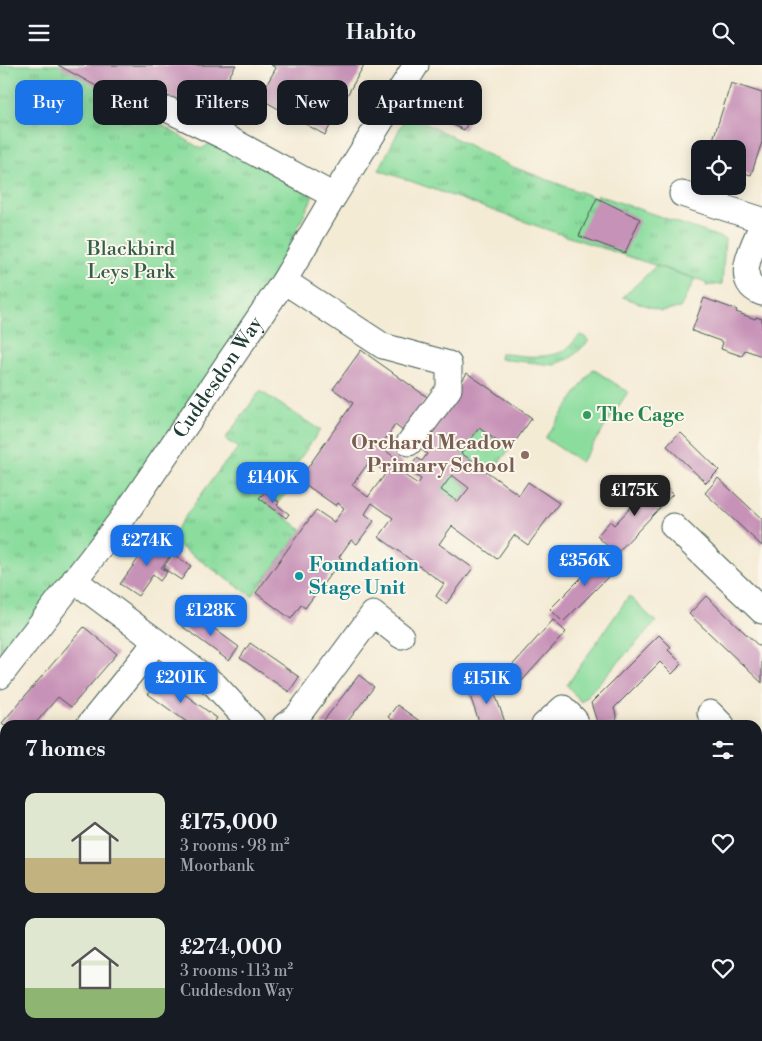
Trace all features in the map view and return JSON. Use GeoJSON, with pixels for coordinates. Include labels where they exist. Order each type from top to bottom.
{"type":"FeatureCollection","features":[{"type":"Feature","properties":{"kind":"street","name":"Cuddesdon Way"},"geometry":{"type":"LineString","coordinates":[[0,676],[122,519],[284,281],[334,196],[416,65]]}},
{"type":"Feature","properties":{"kind":"street"},"geometry":{"type":"LineString","coordinates":[[169,110],[227,138],[334,196]]}},
{"type":"Feature","properties":{"kind":"street"},"geometry":{"type":"LineString","coordinates":[[682,194],[762,220]]}},
{"type":"Feature","properties":{"kind":"street"},"geometry":{"type":"LineString","coordinates":[[762,225],[746,265],[746,280],[755,290],[762,293]]}},
{"type":"Feature","properties":{"kind":"street"},"geometry":{"type":"LineString","coordinates":[[284,281],[383,346],[449,364],[449,389],[409,443]]}},
{"type":"Feature","properties":{"kind":"street"},"geometry":{"type":"LineString","coordinates":[[673,526],[762,611]]}},
{"type":"Feature","properties":{"kind":"street"},"geometry":{"type":"LineString","coordinates":[[74,580],[214,685],[247,720]]}},
{"type":"Feature","properties":{"kind":"street"},"geometry":{"type":"LineString","coordinates":[[294,720],[374,614],[401,636]]}},
{"type":"Feature","properties":{"kind":"street"},"geometry":{"type":"LineString","coordinates":[[93,720],[156,642]]}},
{"type":"Feature","properties":{"kind":"street"},"geometry":{"type":"LineString","coordinates":[[552,720],[571,709]]}},
{"type":"Feature","properties":{"kind":"green space","name":"Blackbird Leys Park"},"geometry":{"type":"Polygon","coordinates":[[[0,65],[65,65],[93,82],[93,125],[162,125],[201,149],[213,142],[313,196],[274,278],[0,676],[0,65]]]}},
{"type":"Feature","properties":{"kind":"green space"},"geometry":{"type":"Polygon","coordinates":[[[402,125],[429,125],[508,165],[596,198],[598,195],[725,239],[722,284],[706,286],[706,282],[557,233],[379,170],[402,125]]]}},
{"type":"Feature","properties":{"kind":"green space"},"geometry":{"type":"Polygon","coordinates":[[[656,266],[695,279],[680,308],[661,311],[623,297],[656,266]]]}},
{"type":"Feature","properties":{"kind":"green space"},"geometry":{"type":"Polygon","coordinates":[[[580,335],[589,341],[571,358],[554,365],[500,359],[501,353],[548,356],[562,352],[580,335]]]}},
{"type":"Feature","properties":{"kind":"green space","name":"The Cage"},"geometry":{"type":"Polygon","coordinates":[[[593,369],[628,392],[581,462],[545,438],[593,369]]]}},
{"type":"Feature","properties":{"kind":"green space"},"geometry":{"type":"Polygon","coordinates":[[[260,391],[320,430],[292,470],[299,476],[279,502],[265,492],[260,498],[302,530],[252,596],[169,539],[219,470],[238,448],[225,439],[260,391]]]}},
{"type":"Feature","properties":{"kind":"green space"},"geometry":{"type":"Polygon","coordinates":[[[479,428],[509,450],[490,474],[461,453],[479,428]]]}},
{"type":"Feature","properties":{"kind":"green space"},"geometry":{"type":"Polygon","coordinates":[[[452,475],[469,488],[458,502],[441,490],[452,475]]]}},
{"type":"Feature","properties":{"kind":"green space"},"geometry":{"type":"Polygon","coordinates":[[[629,596],[656,622],[581,702],[567,685],[629,596]]]}},
{"type":"Feature","properties":{"kind":"building"},"geometry":{"type":"Polygon","coordinates":[[[58,65],[236,65],[227,80],[177,80],[177,101],[167,96],[167,80],[93,80],[93,84],[58,65]]]}},
{"type":"Feature","properties":{"kind":"building"},"geometry":{"type":"Polygon","coordinates":[[[271,65],[364,65],[348,94],[348,80],[277,80],[277,108],[267,102],[267,84],[276,68],[271,65]]]}},
{"type":"Feature","properties":{"kind":"building"},"geometry":{"type":"Polygon","coordinates":[[[731,83],[762,93],[762,142],[751,175],[746,173],[746,140],[713,140],[731,83]]]}},
{"type":"Feature","properties":{"kind":"building"},"geometry":{"type":"Polygon","coordinates":[[[307,125],[331,125],[325,135],[307,125]]]}},
{"type":"Feature","properties":{"kind":"building"},"geometry":{"type":"Polygon","coordinates":[[[453,125],[467,125],[464,130],[453,125]]]}},
{"type":"Feature","properties":{"kind":"building"},"geometry":{"type":"Polygon","coordinates":[[[597,198],[640,219],[625,253],[579,236],[597,198]]]}},
{"type":"Feature","properties":{"kind":"building"},"geometry":{"type":"Polygon","coordinates":[[[704,298],[755,319],[756,317],[762,319],[762,356],[745,350],[742,356],[721,349],[723,342],[692,331],[704,298]]]}},
{"type":"Feature","properties":{"kind":"building"},"geometry":{"type":"Polygon","coordinates":[[[361,350],[427,397],[403,431],[395,425],[380,447],[403,463],[398,471],[418,484],[421,479],[408,470],[417,458],[422,461],[427,454],[419,448],[467,373],[532,418],[509,450],[479,428],[461,453],[519,495],[528,482],[559,503],[528,545],[514,535],[497,559],[452,526],[439,544],[473,568],[446,604],[436,596],[444,584],[379,537],[393,518],[372,503],[365,514],[374,521],[357,544],[351,540],[339,557],[342,559],[305,608],[301,605],[291,619],[256,593],[316,510],[334,522],[344,508],[338,503],[336,506],[299,480],[353,403],[333,389],[361,350]],[[370,461],[352,485],[368,497],[386,473],[370,461]],[[452,475],[441,490],[458,502],[469,488],[452,475]]]}},
{"type":"Feature","properties":{"kind":"building"},"geometry":{"type":"Polygon","coordinates":[[[680,432],[719,470],[706,483],[667,446],[680,432]]]}},
{"type":"Feature","properties":{"kind":"building"},"geometry":{"type":"Polygon","coordinates":[[[718,478],[762,519],[762,546],[705,493],[718,478]]]}},
{"type":"Feature","properties":{"kind":"building"},"geometry":{"type":"Polygon","coordinates":[[[658,479],[673,494],[616,554],[597,536],[610,521],[614,525],[658,479]]]}},
{"type":"Feature","properties":{"kind":"building"},"geometry":{"type":"Polygon","coordinates":[[[265,492],[279,502],[277,505],[289,514],[286,518],[259,498],[265,492]]]}},
{"type":"Feature","properties":{"kind":"building"},"geometry":{"type":"Polygon","coordinates":[[[153,538],[173,552],[161,568],[167,572],[160,581],[153,575],[138,596],[120,584],[153,538]]]}},
{"type":"Feature","properties":{"kind":"building"},"geometry":{"type":"Polygon","coordinates":[[[607,552],[620,565],[563,622],[550,609],[607,552]]]}},
{"type":"Feature","properties":{"kind":"building"},"geometry":{"type":"Polygon","coordinates":[[[173,554],[191,566],[181,580],[163,568],[173,554]]]}},
{"type":"Feature","properties":{"kind":"building"},"geometry":{"type":"Polygon","coordinates":[[[706,596],[762,649],[762,683],[689,614],[706,596]]]}},
{"type":"Feature","properties":{"kind":"building"},"geometry":{"type":"Polygon","coordinates":[[[193,613],[239,647],[229,661],[183,627],[193,613]]]}},
{"type":"Feature","properties":{"kind":"building"},"geometry":{"type":"Polygon","coordinates":[[[553,620],[566,632],[512,692],[499,680],[553,620]]]}},
{"type":"Feature","properties":{"kind":"building"},"geometry":{"type":"Polygon","coordinates":[[[84,627],[117,654],[71,707],[58,697],[38,720],[5,720],[84,627]]]}},
{"type":"Feature","properties":{"kind":"building"},"geometry":{"type":"Polygon","coordinates":[[[659,635],[671,647],[668,650],[682,664],[672,674],[660,662],[614,708],[616,720],[596,720],[591,703],[659,635]]]}},
{"type":"Feature","properties":{"kind":"building"},"geometry":{"type":"Polygon","coordinates":[[[250,643],[299,677],[289,692],[240,658],[250,643]]]}},
{"type":"Feature","properties":{"kind":"building"},"geometry":{"type":"Polygon","coordinates":[[[359,675],[374,687],[349,720],[324,720],[359,675]]]}},
{"type":"Feature","properties":{"kind":"building"},"geometry":{"type":"Polygon","coordinates":[[[161,677],[217,718],[216,720],[184,720],[148,694],[161,677]]]}},
{"type":"Feature","properties":{"kind":"building"},"geometry":{"type":"Polygon","coordinates":[[[497,681],[500,689],[494,691],[504,720],[478,720],[468,690],[497,681]]]}},
{"type":"Feature","properties":{"kind":"building"},"geometry":{"type":"Polygon","coordinates":[[[397,705],[418,720],[392,720],[388,717],[397,705]]]}},
{"type":"Feature","properties":{"kind":"place","name":"The Cage"},"geometry":{"type":"Point","coordinates":[587,415]}},
{"type":"Feature","properties":{"kind":"place","name":"Orchard Meadow Primary School"},"geometry":{"type":"Point","coordinates":[525,455]}},
{"type":"Feature","properties":{"kind":"place","name":"Foundation Stage Unit"},"geometry":{"type":"Point","coordinates":[299,576]}}]}
